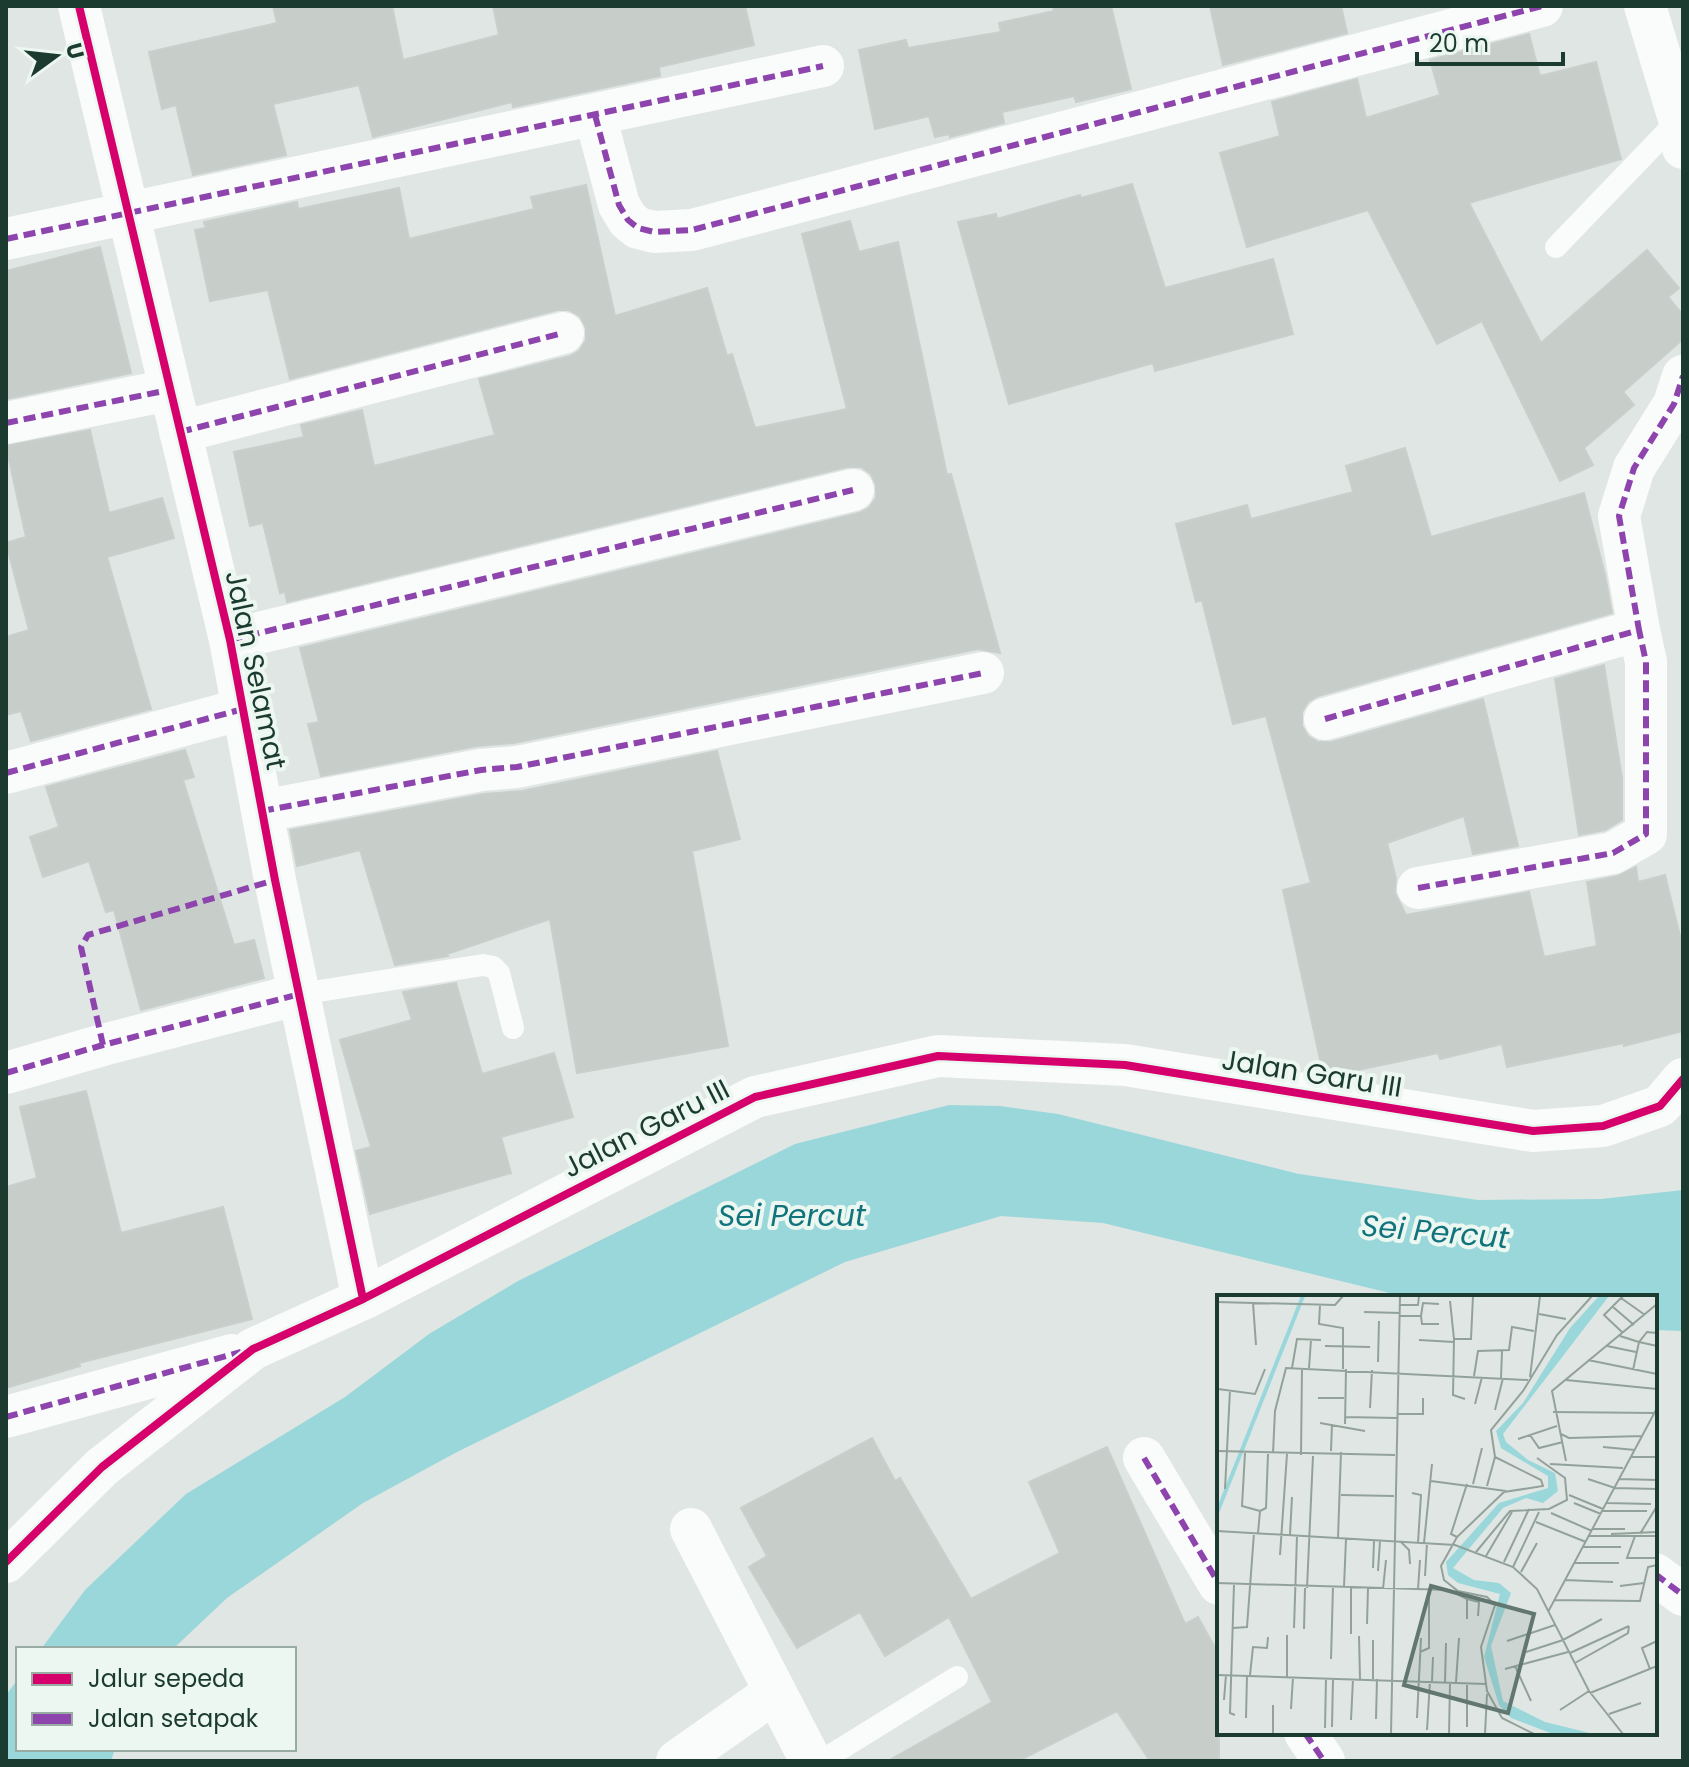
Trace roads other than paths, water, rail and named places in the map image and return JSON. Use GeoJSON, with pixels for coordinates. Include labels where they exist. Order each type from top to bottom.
{"type":"FeatureCollection","features":[{"type":"Feature","properties":{"kind":"street","name":"Jalan Selamat"},"geometry":{"type":"LineString","coordinates":[[79,6],[230,640],[262,811],[363,1299]]}},
{"type":"Feature","properties":{"kind":"street"},"geometry":{"type":"LineString","coordinates":[[595,115],[619,205],[628,220],[638,228],[654,232],[692,230],[1542,6]]}},
{"type":"Feature","properties":{"kind":"street"},"geometry":{"type":"LineString","coordinates":[[1645,6],[1681,134]]}},
{"type":"Feature","properties":{"kind":"street"},"geometry":{"type":"LineString","coordinates":[[6,239],[823,66]]}},
{"type":"Feature","properties":{"kind":"street"},"geometry":{"type":"LineString","coordinates":[[180,432],[563,333]]}},
{"type":"Feature","properties":{"kind":"street"},"geometry":{"type":"LineString","coordinates":[[1418,888],[1613,853],[1646,834],[1646,662],[1619,516],[1634,468],[1674,404],[1683,376]]}},
{"type":"Feature","properties":{"kind":"street"},"geometry":{"type":"LineString","coordinates":[[6,423],[169,390]]}},
{"type":"Feature","properties":{"kind":"street"},"geometry":{"type":"LineString","coordinates":[[230,640],[853,490]]}},
{"type":"Feature","properties":{"kind":"street"},"geometry":{"type":"LineString","coordinates":[[1325,719],[1639,630]]}},
{"type":"Feature","properties":{"kind":"street"},"geometry":{"type":"LineString","coordinates":[[262,811],[452,775],[517,767],[983,673]]}},
{"type":"Feature","properties":{"kind":"street"},"geometry":{"type":"LineString","coordinates":[[6,773],[243,709]]}},
{"type":"Feature","properties":{"kind":"street"},"geometry":{"type":"LineString","coordinates":[[6,1073],[300,994]]}},
{"type":"Feature","properties":{"kind":"street","name":"Jalan Garu III"},"geometry":{"type":"LineString","coordinates":[[6,1562],[102,1467],[253,1349],[363,1299],[755,1097],[938,1056],[1125,1065],[1533,1131],[1603,1126],[1660,1106],[1683,1079]]}},
{"type":"Feature","properties":{"kind":"street"},"geometry":{"type":"LineString","coordinates":[[6,1417],[253,1349]]}},
{"type":"Feature","properties":{"kind":"street"},"geometry":{"type":"LineString","coordinates":[[1144,1458],[1217,1581]]}},
{"type":"Feature","properties":{"kind":"street"},"geometry":{"type":"LineString","coordinates":[[691,1529],[811,1761]]}},
{"type":"Feature","properties":{"kind":"street"},"geometry":{"type":"LineString","coordinates":[[1657,1576],[1683,1595]]}},
{"type":"Feature","properties":{"kind":"street"},"geometry":{"type":"LineString","coordinates":[[677,1761],[775,1692]]}},
{"type":"Feature","properties":{"kind":"street"},"geometry":{"type":"LineString","coordinates":[[1306,1735],[1324,1761]]}},
{"type":"Feature","properties":{"kind":"lane"},"geometry":{"type":"LineString","coordinates":[[1556,247],[1681,134]]}},
{"type":"Feature","properties":{"kind":"lane"},"geometry":{"type":"LineString","coordinates":[[300,994],[483,965],[493,967],[499,973],[513,1028]]}},
{"type":"Feature","properties":{"kind":"lane"},"geometry":{"type":"LineString","coordinates":[[821,1761],[957,1677]]}},
{"type":"Feature","properties":{"kind":"water","name":"Sei Percut"},"geometry":{"type":"Polygon","coordinates":[[[949,1105],[1000,1106],[1058,1114],[1299,1174],[1478,1200],[1601,1199],[1683,1190],[1683,1331],[1657,1330],[1657,1295],[1398,1295],[1103,1223],[1001,1216],[845,1262],[457,1452],[363,1503],[227,1598],[175,1647],[42,1647],[85,1590],[186,1494],[345,1397],[429,1334],[518,1281],[795,1144],[949,1105]]]}},
{"type":"Feature","properties":{"kind":"water"},"geometry":{"type":"Polygon","coordinates":[[[16,1682],[16,1751],[114,1751],[111,1761],[6,1761],[6,1695],[16,1682]]]}}]}
